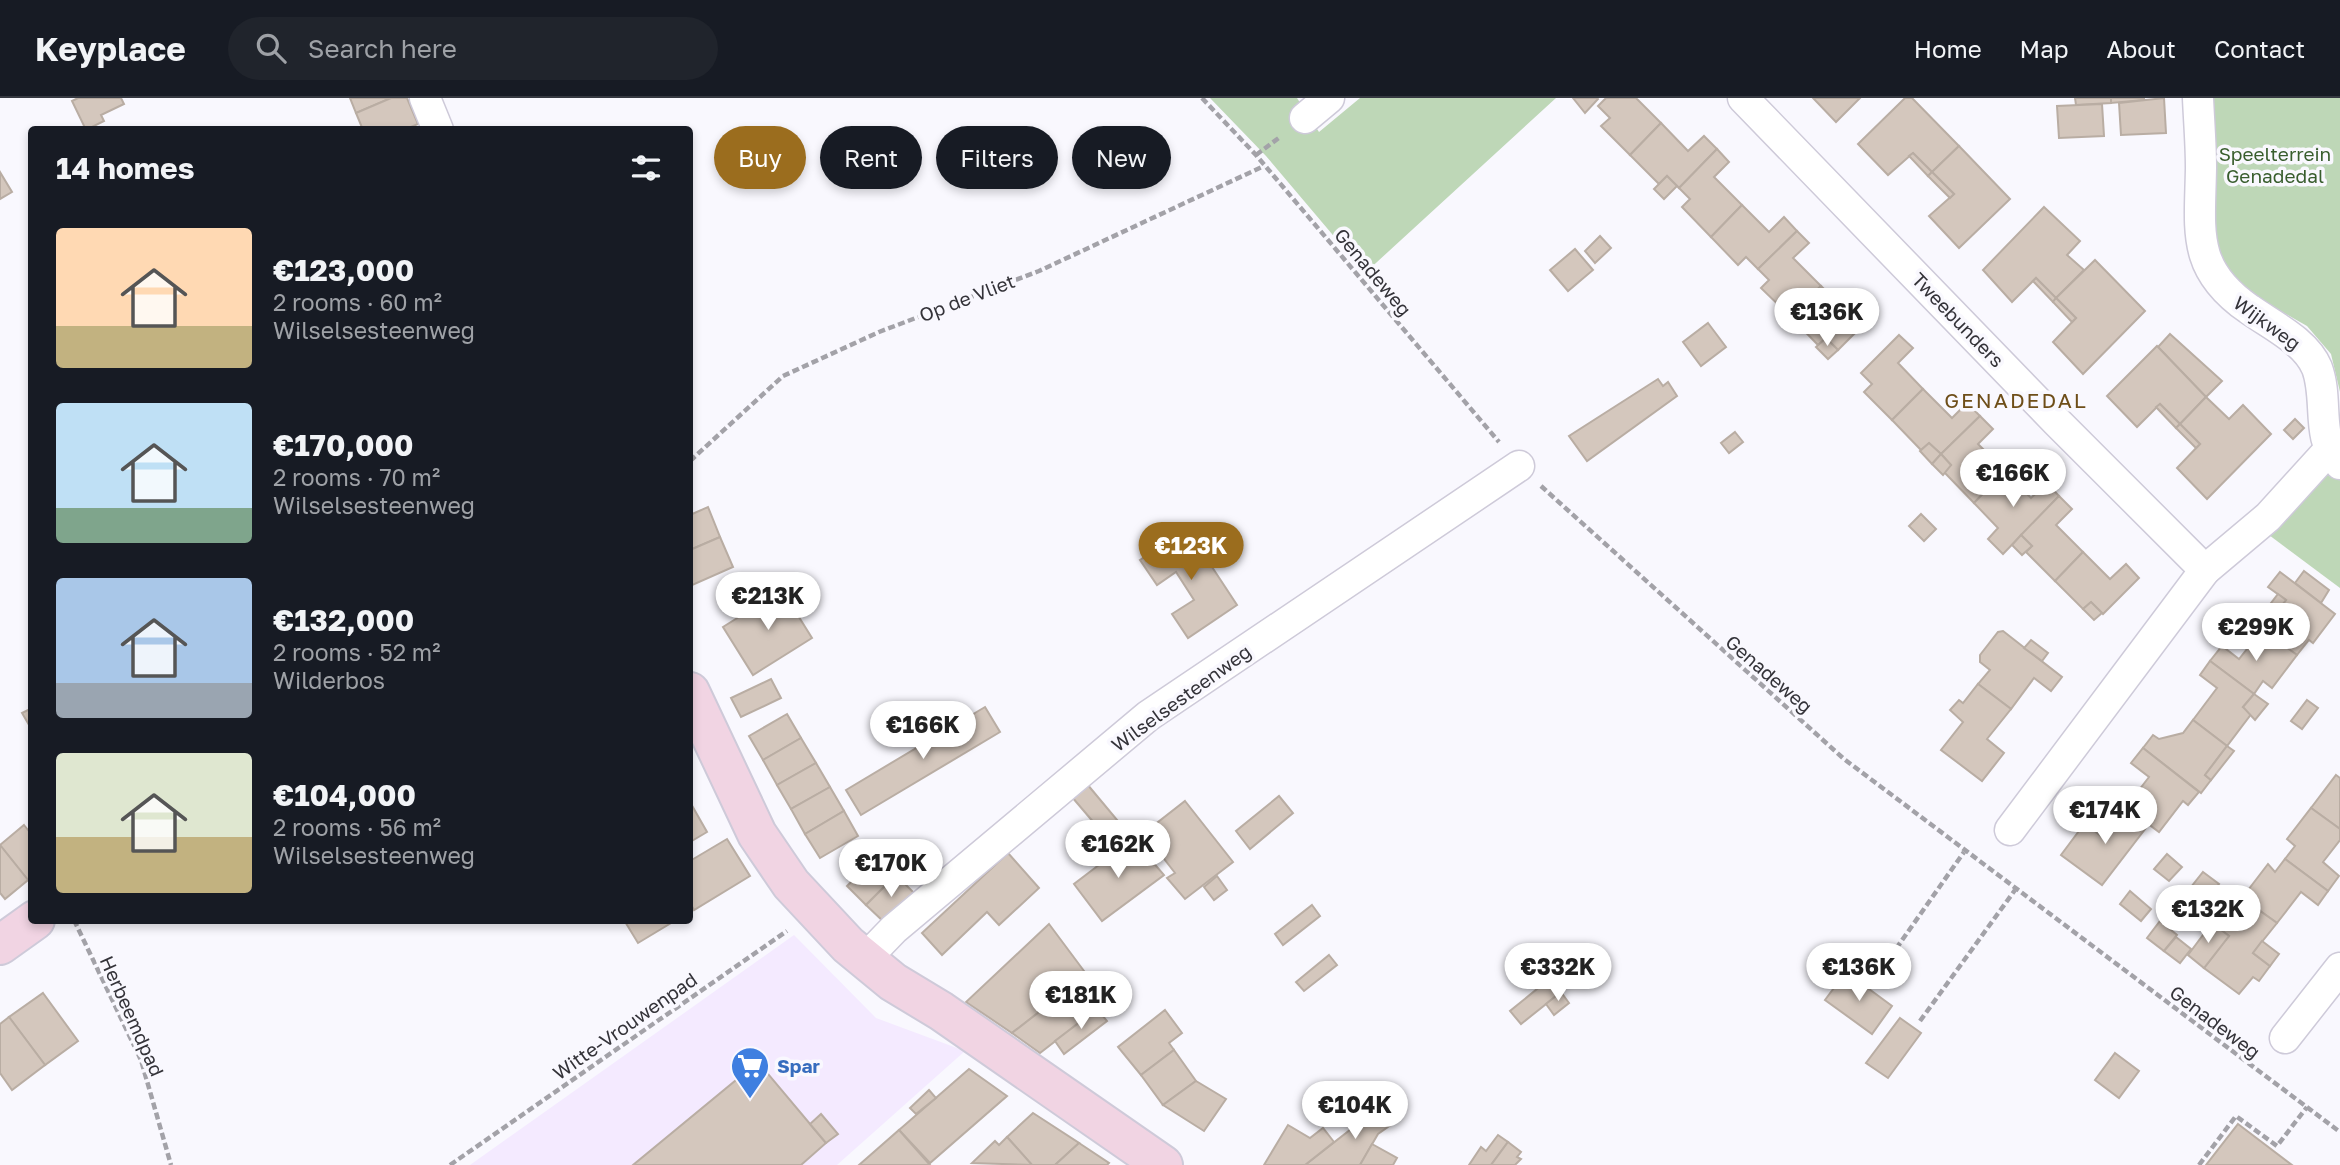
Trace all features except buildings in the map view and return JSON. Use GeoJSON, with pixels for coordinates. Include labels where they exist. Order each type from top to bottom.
{"type":"FeatureCollection","features":[{"type":"Feature","properties":{"kind":"street"},"geometry":{"type":"LineString","coordinates":[[425,98],[436,126]]}},
{"type":"Feature","properties":{"kind":"street"},"geometry":{"type":"LineString","coordinates":[[1305,118],[1329,98]]}},
{"type":"Feature","properties":{"kind":"street","name":"Tweebunders"},"geometry":{"type":"LineString","coordinates":[[1743,98],[2057,422],[2206,570]]}},
{"type":"Feature","properties":{"kind":"street","name":"Wijkweg"},"geometry":{"type":"LineString","coordinates":[[2198,98],[2198,235],[2209,272],[2230,296],[2304,348],[2316,367],[2334,458]]}},
{"type":"Feature","properties":{"kind":"street"},"geometry":{"type":"LineString","coordinates":[[2010,830],[2206,570],[2334,458]]}},
{"type":"Feature","properties":{"kind":"street","name":"Wilselsesteenweg"},"geometry":{"type":"LineString","coordinates":[[865,959],[894,929],[1148,716],[1519,466]]}},
{"type":"Feature","properties":{"kind":"street"},"geometry":{"type":"LineString","coordinates":[[693,698],[757,834],[791,884],[865,959],[893,982],[941,1011],[1163,1165]]}},
{"type":"Feature","properties":{"kind":"street"},"geometry":{"type":"LineString","coordinates":[[0,945],[29,924]]}},
{"type":"Feature","properties":{"kind":"street"},"geometry":{"type":"LineString","coordinates":[[2285,1038],[2340,968]]}},
{"type":"Feature","properties":{"kind":"path","name":"Genadeweg"},"geometry":{"type":"LineString","coordinates":[[1202,98],[1256,155],[1519,466],[1672,607],[1844,759],[1964,852],[2340,1132]]}},
{"type":"Feature","properties":{"kind":"path","name":"Op de Vliet"},"geometry":{"type":"LineString","coordinates":[[693,458],[783,376],[878,332],[1039,271],[1265,166]]}},
{"type":"Feature","properties":{"kind":"path"},"geometry":{"type":"LineString","coordinates":[[1872,984],[1964,852]]}},
{"type":"Feature","properties":{"kind":"path"},"geometry":{"type":"LineString","coordinates":[[1920,1021],[2015,890]]}},
{"type":"Feature","properties":{"kind":"path","name":"Witte-Vrouwenpad"},"geometry":{"type":"LineString","coordinates":[[450,1165],[784,933],[815,908]]}},
{"type":"Feature","properties":{"kind":"path","name":"Herbeemdpad"},"geometry":{"type":"LineString","coordinates":[[76,924],[141,1060],[171,1165]]}},
{"type":"Feature","properties":{"kind":"path"},"geometry":{"type":"LineString","coordinates":[[2199,1165],[2236,1116],[2277,1146],[2307,1107]]}},
{"type":"Feature","properties":{"kind":"shaded area"},"geometry":{"type":"Polygon","coordinates":[[[794,935],[876,1018],[965,1051],[837,1165],[470,1165],[794,935]]]}},
{"type":"Feature","properties":{"kind":"green space"},"geometry":{"type":"Polygon","coordinates":[[[1210,98],[1297,98],[1319,132],[1360,98],[1556,98],[1365,273],[1266,156],[1210,98]]]}},
{"type":"Feature","properties":{"kind":"green space","name":"Speelterrein Genadedal"},"geometry":{"type":"Polygon","coordinates":[[[2205,98],[2340,98],[2340,392],[2331,354],[2307,326],[2240,288],[2215,251],[2205,98]]]}},
{"type":"Feature","properties":{"kind":"green space"},"geometry":{"type":"Polygon","coordinates":[[[2340,453],[2340,588],[2269,535],[2340,453]]]}},
{"type":"Feature","properties":{"kind":"place","name":"Spar"},"geometry":{"type":"Point","coordinates":[750,1100]}},
{"type":"Feature","properties":{"kind":"district","name":"GENADEDAL"},"geometry":{"type":"Point","coordinates":[2016,401]}}]}
